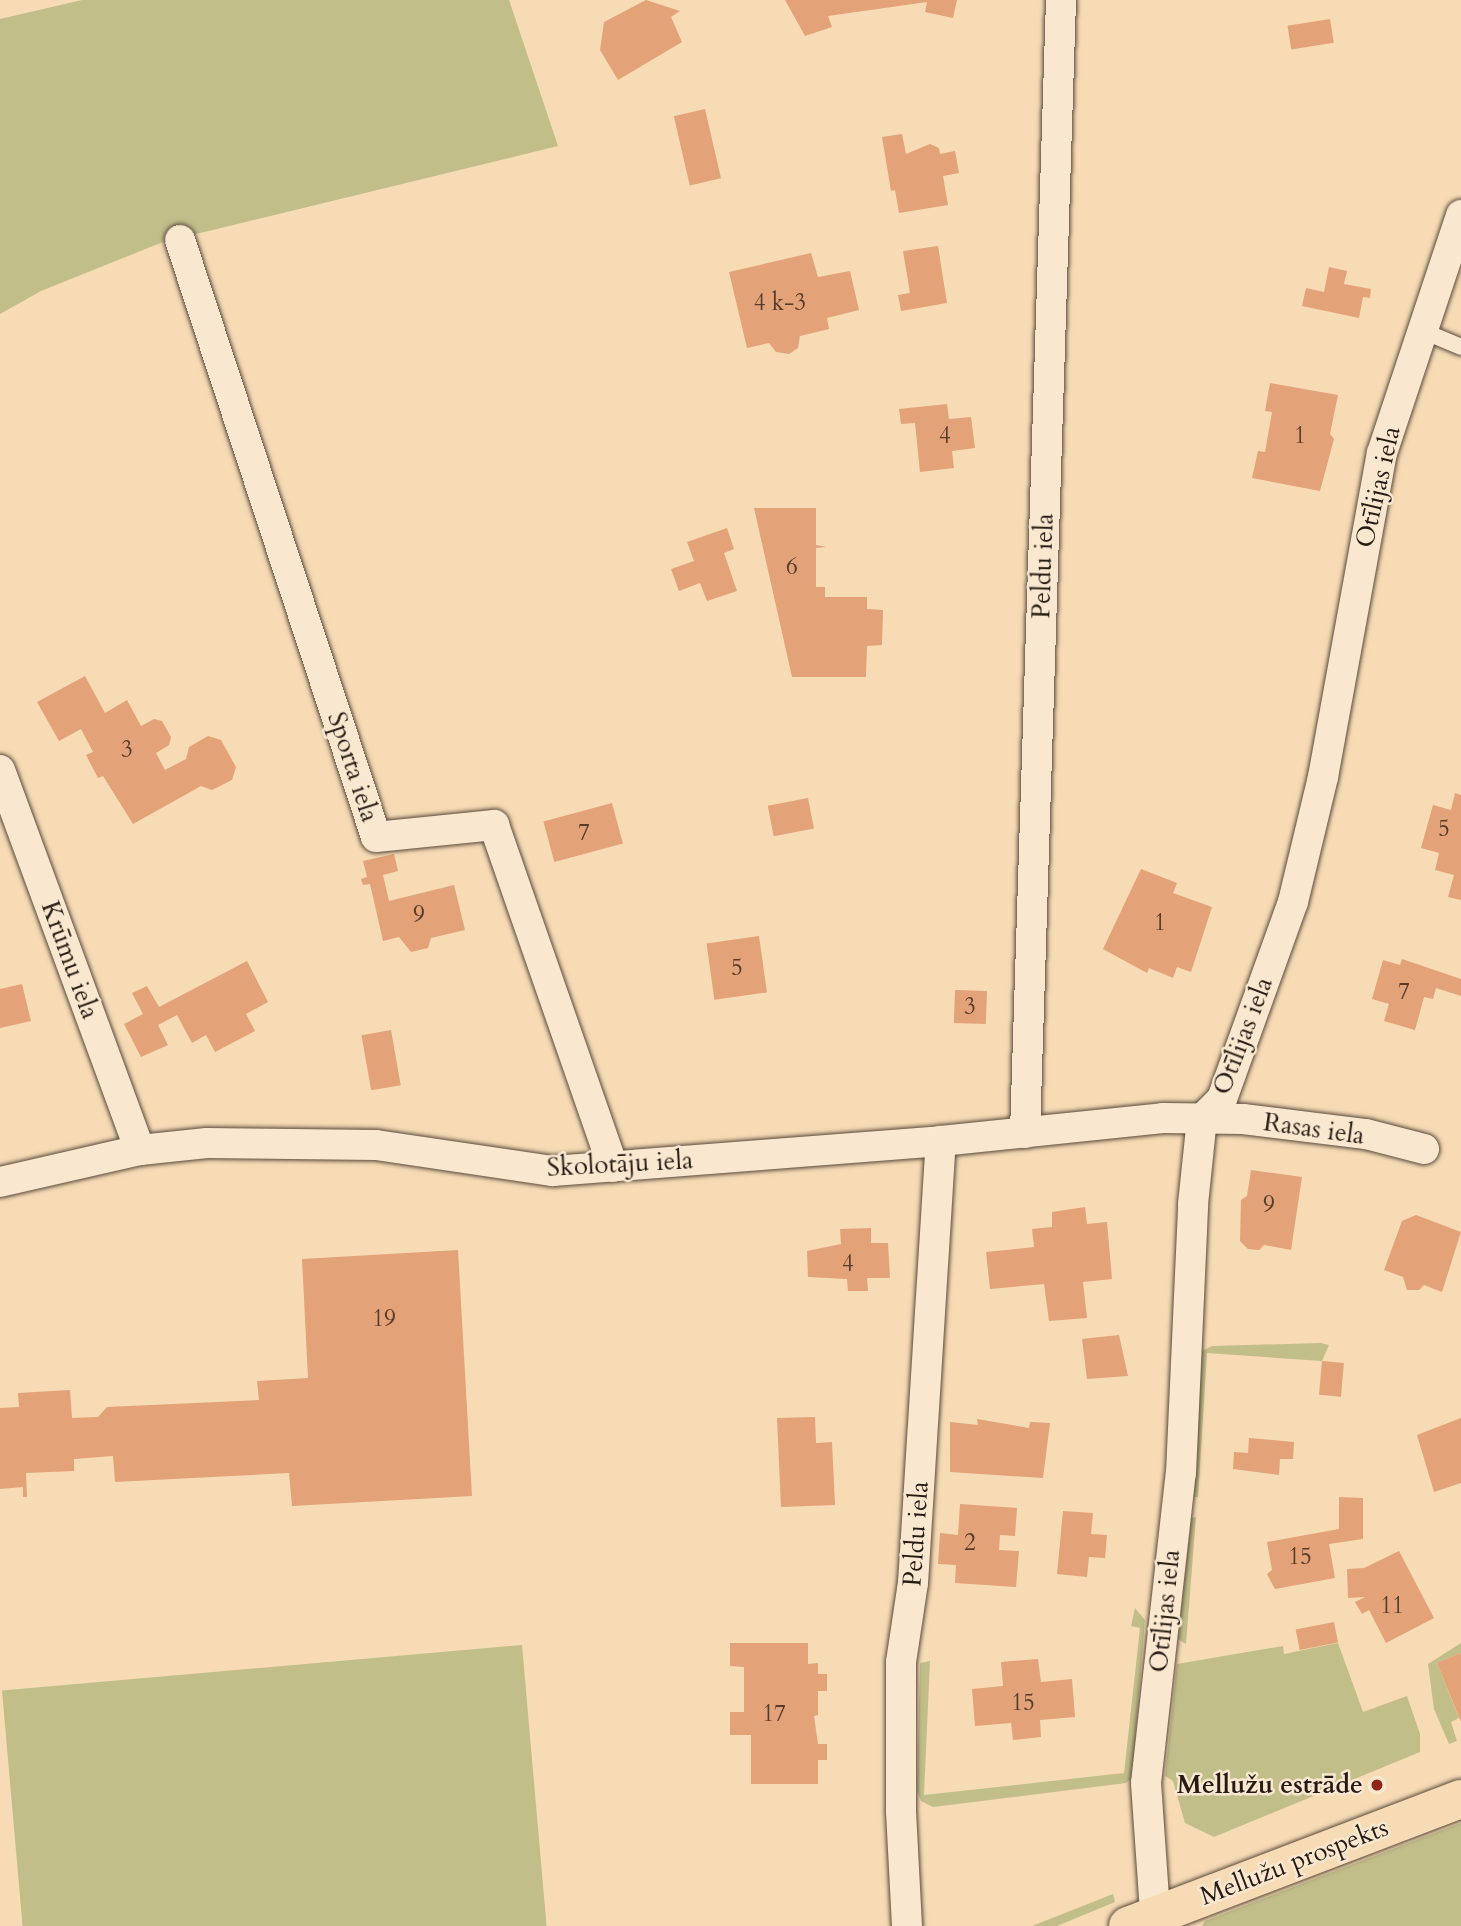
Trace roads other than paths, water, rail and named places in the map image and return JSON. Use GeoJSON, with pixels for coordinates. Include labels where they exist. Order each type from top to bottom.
{"type":"FeatureCollection","features":[{"type":"Feature","properties":{"kind":"main road","name":"Mellužu prospekts"},"geometry":{"type":"LineString","coordinates":[[1146,1923],[1461,1799]]}},
{"type":"Feature","properties":{"kind":"street","name":"Peldu iela"},"geometry":{"type":"LineString","coordinates":[[1025,1133],[1061,0]]}},
{"type":"Feature","properties":{"kind":"street","name":"Otīlijas iela"},"geometry":{"type":"LineString","coordinates":[[1146,1923],[1146,1783],[1181,1473],[1193,1204],[1202,1119],[1222,1099],[1293,902],[1323,777],[1382,453],[1461,215]]}},
{"type":"Feature","properties":{"kind":"street","name":"Sporta iela"},"geometry":{"type":"LineString","coordinates":[[180,240],[376,837],[494,825],[613,1167]]}},
{"type":"Feature","properties":{"kind":"street","name":"Krūmu iela"},"geometry":{"type":"LineString","coordinates":[[0,770],[140,1150]]}},
{"type":"Feature","properties":{"kind":"street","name":"Skolotāju iela"},"geometry":{"type":"LineString","coordinates":[[0,1182],[140,1150],[207,1143],[376,1145],[553,1171],[942,1141],[1163,1118],[1202,1119]]}},
{"type":"Feature","properties":{"kind":"street","name":"Rasas iela"},"geometry":{"type":"LineString","coordinates":[[1202,1119],[1243,1119],[1366,1135],[1424,1149]]}},
{"type":"Feature","properties":{"kind":"street","name":"Peldu iela"},"geometry":{"type":"LineString","coordinates":[[907,1926],[901,1662],[913,1583],[942,1141]]}},
{"type":"Feature","properties":{"kind":"lane"},"geometry":{"type":"LineString","coordinates":[[1423,331],[1461,347]]}},
{"type":"Feature","properties":{"kind":"place","name":"Mellužu estrāde"},"geometry":{"type":"Point","coordinates":[1377,1785]}}]}
